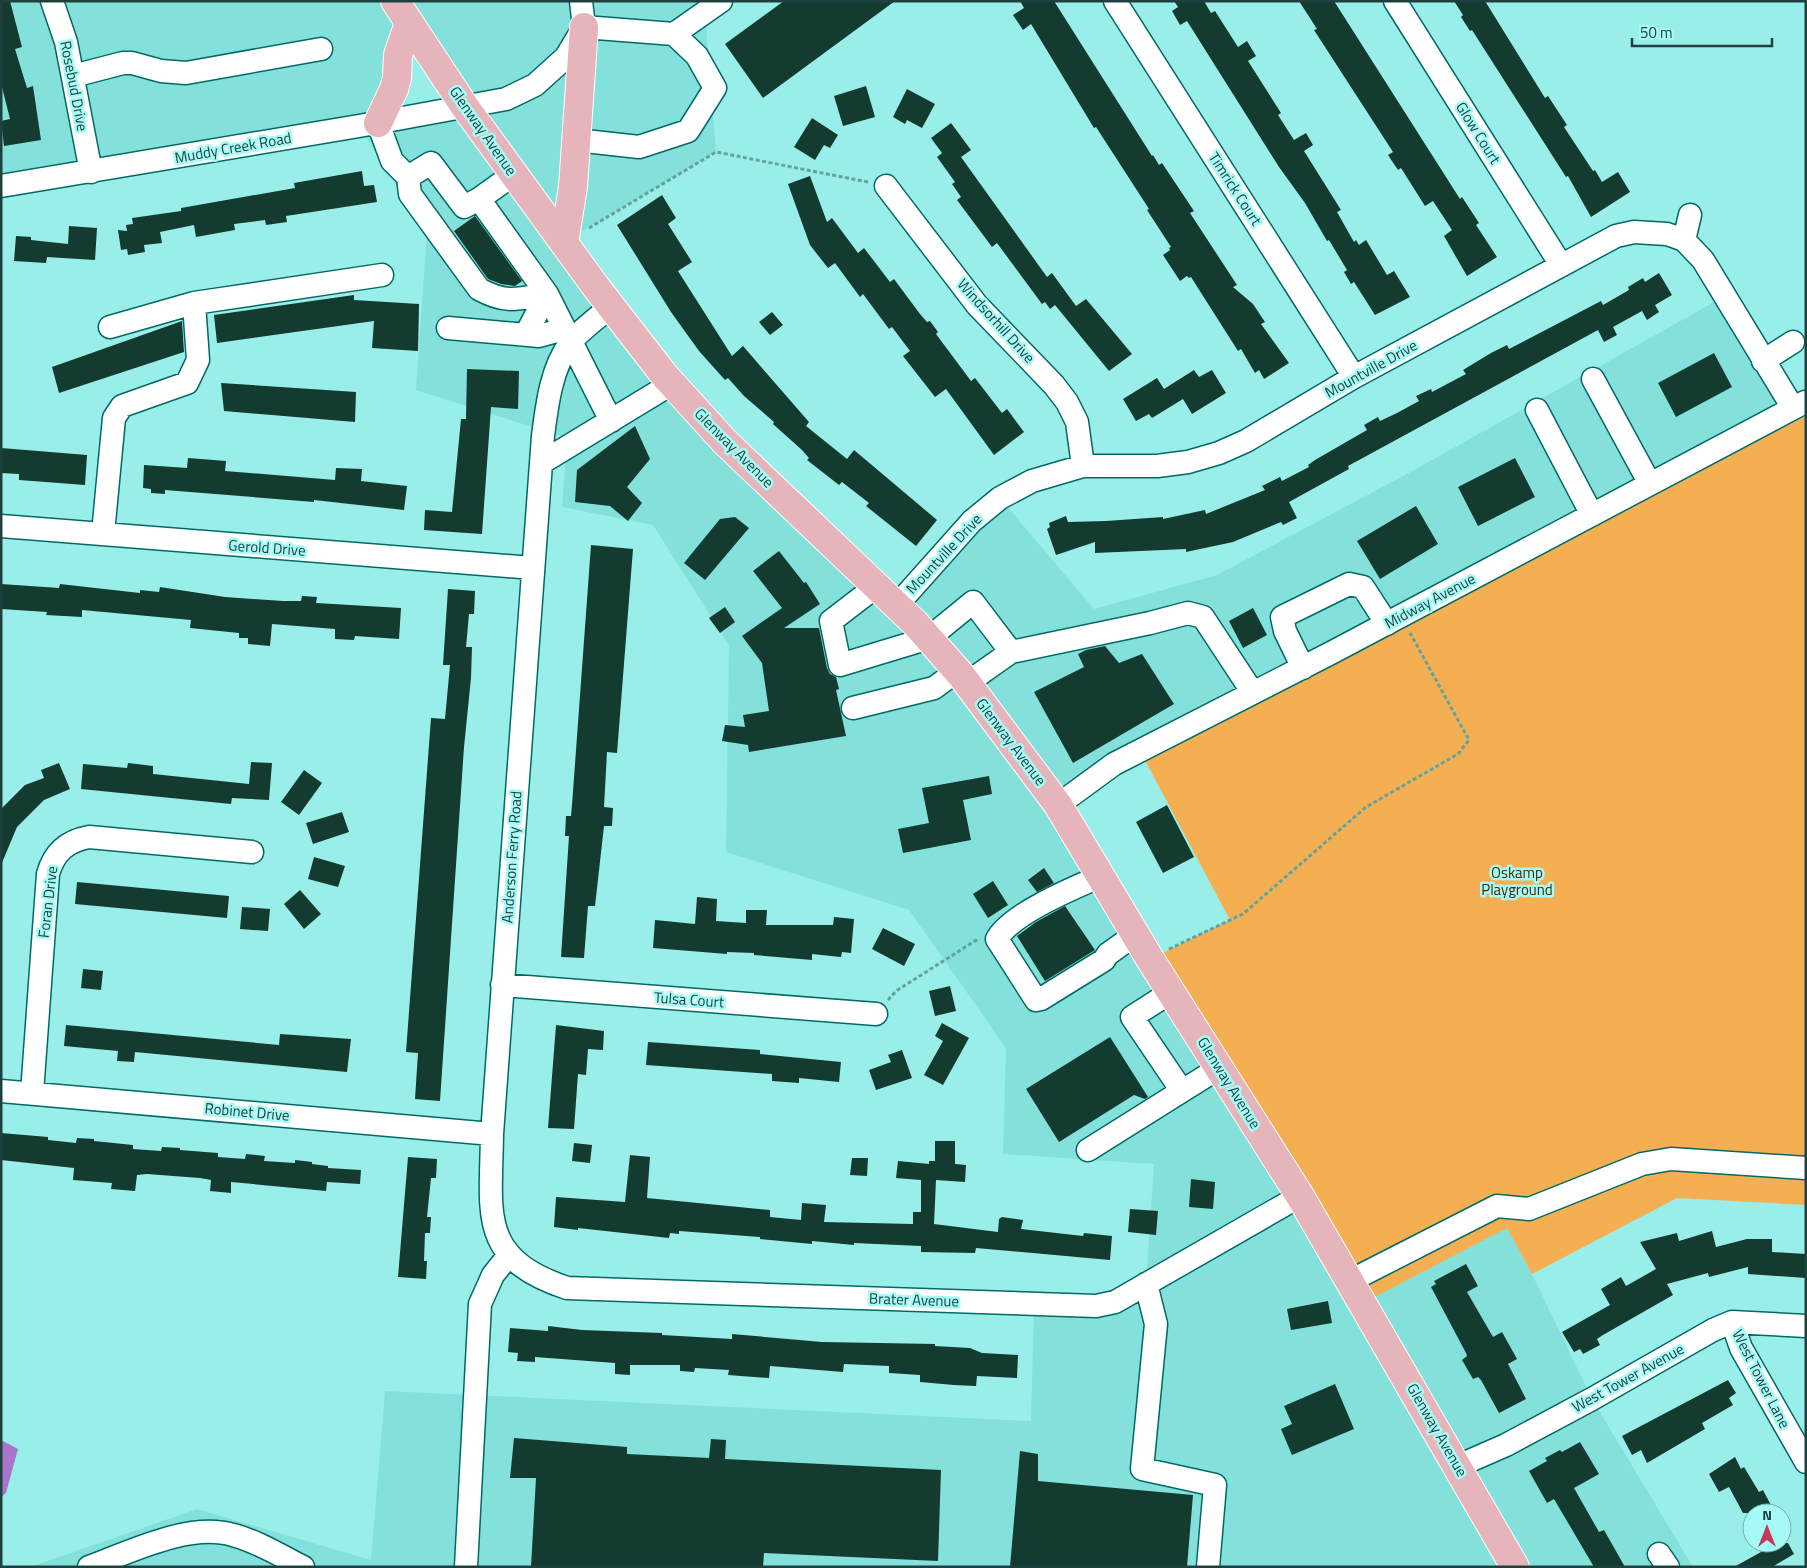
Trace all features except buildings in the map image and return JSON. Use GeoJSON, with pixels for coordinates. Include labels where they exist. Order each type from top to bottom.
{"type":"FeatureCollection","features":[{"type":"Feature","properties":{"kind":"main road","name":"Glenway Avenue"},"geometry":{"type":"LineString","coordinates":[[402,12],[465,107],[564,243],[671,384],[724,442],[898,604],[962,677],[1058,805],[1171,992],[1300,1196],[1515,1567]]}},
{"type":"Feature","properties":{"kind":"main road"},"geometry":{"type":"LineString","coordinates":[[378,123],[394,89],[397,78],[402,12]]}},
{"type":"Feature","properties":{"kind":"main road"},"geometry":{"type":"LineString","coordinates":[[564,243],[573,187],[583,14]]}},
{"type":"Feature","properties":{"kind":"street","name":"Rosebud Drive"},"geometry":{"type":"LineString","coordinates":[[52,1],[66,42],[91,172]]}},
{"type":"Feature","properties":{"kind":"street"},"geometry":{"type":"LineString","coordinates":[[674,34],[721,1]]}},
{"type":"Feature","properties":{"kind":"street","name":"Timrick Court"},"geometry":{"type":"LineString","coordinates":[[1115,1],[1354,377]]}},
{"type":"Feature","properties":{"kind":"street","name":"Glow Court"},"geometry":{"type":"LineString","coordinates":[[1395,1],[1561,265]]}},
{"type":"Feature","properties":{"kind":"street"},"geometry":{"type":"LineString","coordinates":[[576,140],[639,147],[688,131],[715,88],[697,56],[674,34],[583,14]]}},
{"type":"Feature","properties":{"kind":"street","name":"Muddy Creek Road"},"geometry":{"type":"LineString","coordinates":[[1,186],[378,123],[506,99],[535,85],[566,57],[583,14]]}},
{"type":"Feature","properties":{"kind":"street"},"geometry":{"type":"LineString","coordinates":[[73,76],[123,63],[132,63],[161,71],[186,73],[321,49]]}},
{"type":"Feature","properties":{"kind":"street"},"geometry":{"type":"LineString","coordinates":[[378,123],[392,160],[408,177],[410,194],[479,289],[495,298],[518,299],[547,294]]}},
{"type":"Feature","properties":{"kind":"street"},"geometry":{"type":"LineString","coordinates":[[408,177],[431,163],[464,207],[479,199],[514,174]]}},
{"type":"Feature","properties":{"kind":"street","name":"Windsorhill Drive"},"geometry":{"type":"LineString","coordinates":[[886,186],[977,305],[1054,385],[1067,402],[1077,422],[1083,466]]}},
{"type":"Feature","properties":{"kind":"street"},"geometry":{"type":"LineString","coordinates":[[479,199],[547,294],[611,421]]}},
{"type":"Feature","properties":{"kind":"street"},"geometry":{"type":"LineString","coordinates":[[1690,216],[1684,240],[1703,260],[1763,361],[1799,404]]}},
{"type":"Feature","properties":{"kind":"street","name":"Mountville Drive"},"geometry":{"type":"LineString","coordinates":[[898,604],[972,520],[1000,498],[1032,481],[1083,466],[1157,466],[1188,462],[1219,453],[1246,441],[1354,377],[1616,236],[1634,232],[1667,234],[1684,240]]}},
{"type":"Feature","properties":{"kind":"street"},"geometry":{"type":"LineString","coordinates":[[110,327],[194,303],[382,275]]}},
{"type":"Feature","properties":{"kind":"street"},"geometry":{"type":"LineString","coordinates":[[526,334],[547,294]]}},
{"type":"Feature","properties":{"kind":"street"},"geometry":{"type":"LineString","coordinates":[[103,533],[114,418],[122,406],[187,383],[198,360],[194,303]]}},
{"type":"Feature","properties":{"kind":"street","name":"Anderson Ferry Road"},"geometry":{"type":"LineString","coordinates":[[508,1256],[495,1235],[492,1201],[492,1134],[547,400],[568,335],[611,306]]}},
{"type":"Feature","properties":{"kind":"street"},"geometry":{"type":"LineString","coordinates":[[448,328],[539,336],[568,335]]}},
{"type":"Feature","properties":{"kind":"street"},"geometry":{"type":"LineString","coordinates":[[1763,361],[1793,342]]}},
{"type":"Feature","properties":{"kind":"street"},"geometry":{"type":"LineString","coordinates":[[1593,379],[1650,484]]}},
{"type":"Feature","properties":{"kind":"street"},"geometry":{"type":"LineString","coordinates":[[541,463],[671,384]]}},
{"type":"Feature","properties":{"kind":"street","name":"Midway Avenue"},"geometry":{"type":"LineString","coordinates":[[1058,805],[1114,764],[1303,668],[1799,404]]}},
{"type":"Feature","properties":{"kind":"street"},"geometry":{"type":"LineString","coordinates":[[1537,410],[1592,515]]}},
{"type":"Feature","properties":{"kind":"street","name":"Gerold Drive"},"geometry":{"type":"LineString","coordinates":[[1,526],[533,568]]}},
{"type":"Feature","properties":{"kind":"street"},"geometry":{"type":"LineString","coordinates":[[1303,668],[1285,631],[1282,617],[1349,584],[1363,587],[1394,620]]}},
{"type":"Feature","properties":{"kind":"street"},"geometry":{"type":"LineString","coordinates":[[878,585],[831,621],[840,665],[929,638],[973,602],[1011,652]]}},
{"type":"Feature","properties":{"kind":"street"},"geometry":{"type":"LineString","coordinates":[[852,708],[934,688],[962,677],[1011,652],[1150,623],[1188,612],[1203,617],[1253,693]]}},
{"type":"Feature","properties":{"kind":"street","name":"Foran Drive"},"geometry":{"type":"LineString","coordinates":[[32,1093],[48,874],[58,852],[77,839],[89,836],[252,852]]}},
{"type":"Feature","properties":{"kind":"street"},"geometry":{"type":"LineString","coordinates":[[1101,876],[1031,911],[1002,931],[997,940],[1036,1000],[1041,999],[1104,960],[1108,954],[1136,934]]}},
{"type":"Feature","properties":{"kind":"street","name":"Tulsa Court"},"geometry":{"type":"LineString","coordinates":[[502,985],[876,1014]]}},
{"type":"Feature","properties":{"kind":"street"},"geometry":{"type":"LineString","coordinates":[[1171,992],[1132,1017],[1182,1091]]}},
{"type":"Feature","properties":{"kind":"street"},"geometry":{"type":"LineString","coordinates":[[1088,1150],[1219,1068]]}},
{"type":"Feature","properties":{"kind":"street","name":"Robinet Drive"},"geometry":{"type":"LineString","coordinates":[[1,1091],[492,1134]]}},
{"type":"Feature","properties":{"kind":"street"},"geometry":{"type":"LineString","coordinates":[[1350,1281],[1497,1206],[1529,1209],[1642,1164],[1671,1159],[1806,1168]]}},
{"type":"Feature","properties":{"kind":"street","name":"Brater Avenue"},"geometry":{"type":"LineString","coordinates":[[508,1256],[524,1270],[544,1280],[567,1288],[1081,1307],[1096,1306],[1115,1302],[1300,1196]]}},
{"type":"Feature","properties":{"kind":"street"},"geometry":{"type":"LineString","coordinates":[[466,1567],[480,1304],[493,1275],[508,1256]]}},
{"type":"Feature","properties":{"kind":"street"},"geometry":{"type":"LineString","coordinates":[[1146,1284],[1156,1324],[1142,1470],[1215,1485],[1208,1567]]}},
{"type":"Feature","properties":{"kind":"street","name":"West Tower Avenue"},"geometry":{"type":"LineString","coordinates":[[1458,1466],[1532,1431],[1713,1330],[1732,1322],[1806,1326]]}},
{"type":"Feature","properties":{"kind":"street","name":"West Tower Lane"},"geometry":{"type":"LineString","coordinates":[[1732,1322],[1741,1348],[1806,1462]]}},
{"type":"Feature","properties":{"kind":"street"},"geometry":{"type":"LineString","coordinates":[[88,1567],[177,1536],[204,1532],[233,1534],[303,1567]]}},
{"type":"Feature","properties":{"kind":"path"},"geometry":{"type":"LineString","coordinates":[[564,243],[716,152],[886,186]]}},
{"type":"Feature","properties":{"kind":"path"},"geometry":{"type":"LineString","coordinates":[[1150,958],[1244,914],[1366,807],[1458,754],[1464,748],[1469,740],[1394,620]]}},
{"type":"Feature","properties":{"kind":"shaded area"},"geometry":{"type":"Polygon","coordinates":[[[1,1],[704,1],[716,152],[564,242],[596,287],[898,604],[1000,498],[1094,609],[1217,575],[1407,474],[1725,296],[1793,408],[1058,805],[1364,1302],[1507,1227],[1532,1274],[1592,1399],[1693,1567],[30,1567],[197,1509],[371,1560],[385,1391],[1031,1421],[1034,1305],[1081,1307],[1146,1284],[1154,1164],[1003,1154],[1006,1048],[909,910],[726,852],[729,645],[653,525],[562,507],[567,438],[416,390],[427,232],[359,126],[1,186],[1,1]],[[410,23],[378,122],[465,106],[410,23]]]}},
{"type":"Feature","properties":{"kind":"shaded area"},"geometry":{"type":"Polygon","coordinates":[[[1,1440],[18,1449],[6,1493],[1,1497],[1,1440]]]}},
{"type":"Feature","properties":{"kind":"green space","name":"Oskamp Playground"},"geometry":{"type":"Polygon","coordinates":[[[1806,401],[1806,1205],[1677,1198],[1532,1274],[1507,1228],[1363,1303],[1150,959],[1230,920],[1140,751],[1806,401]]]}}]}
